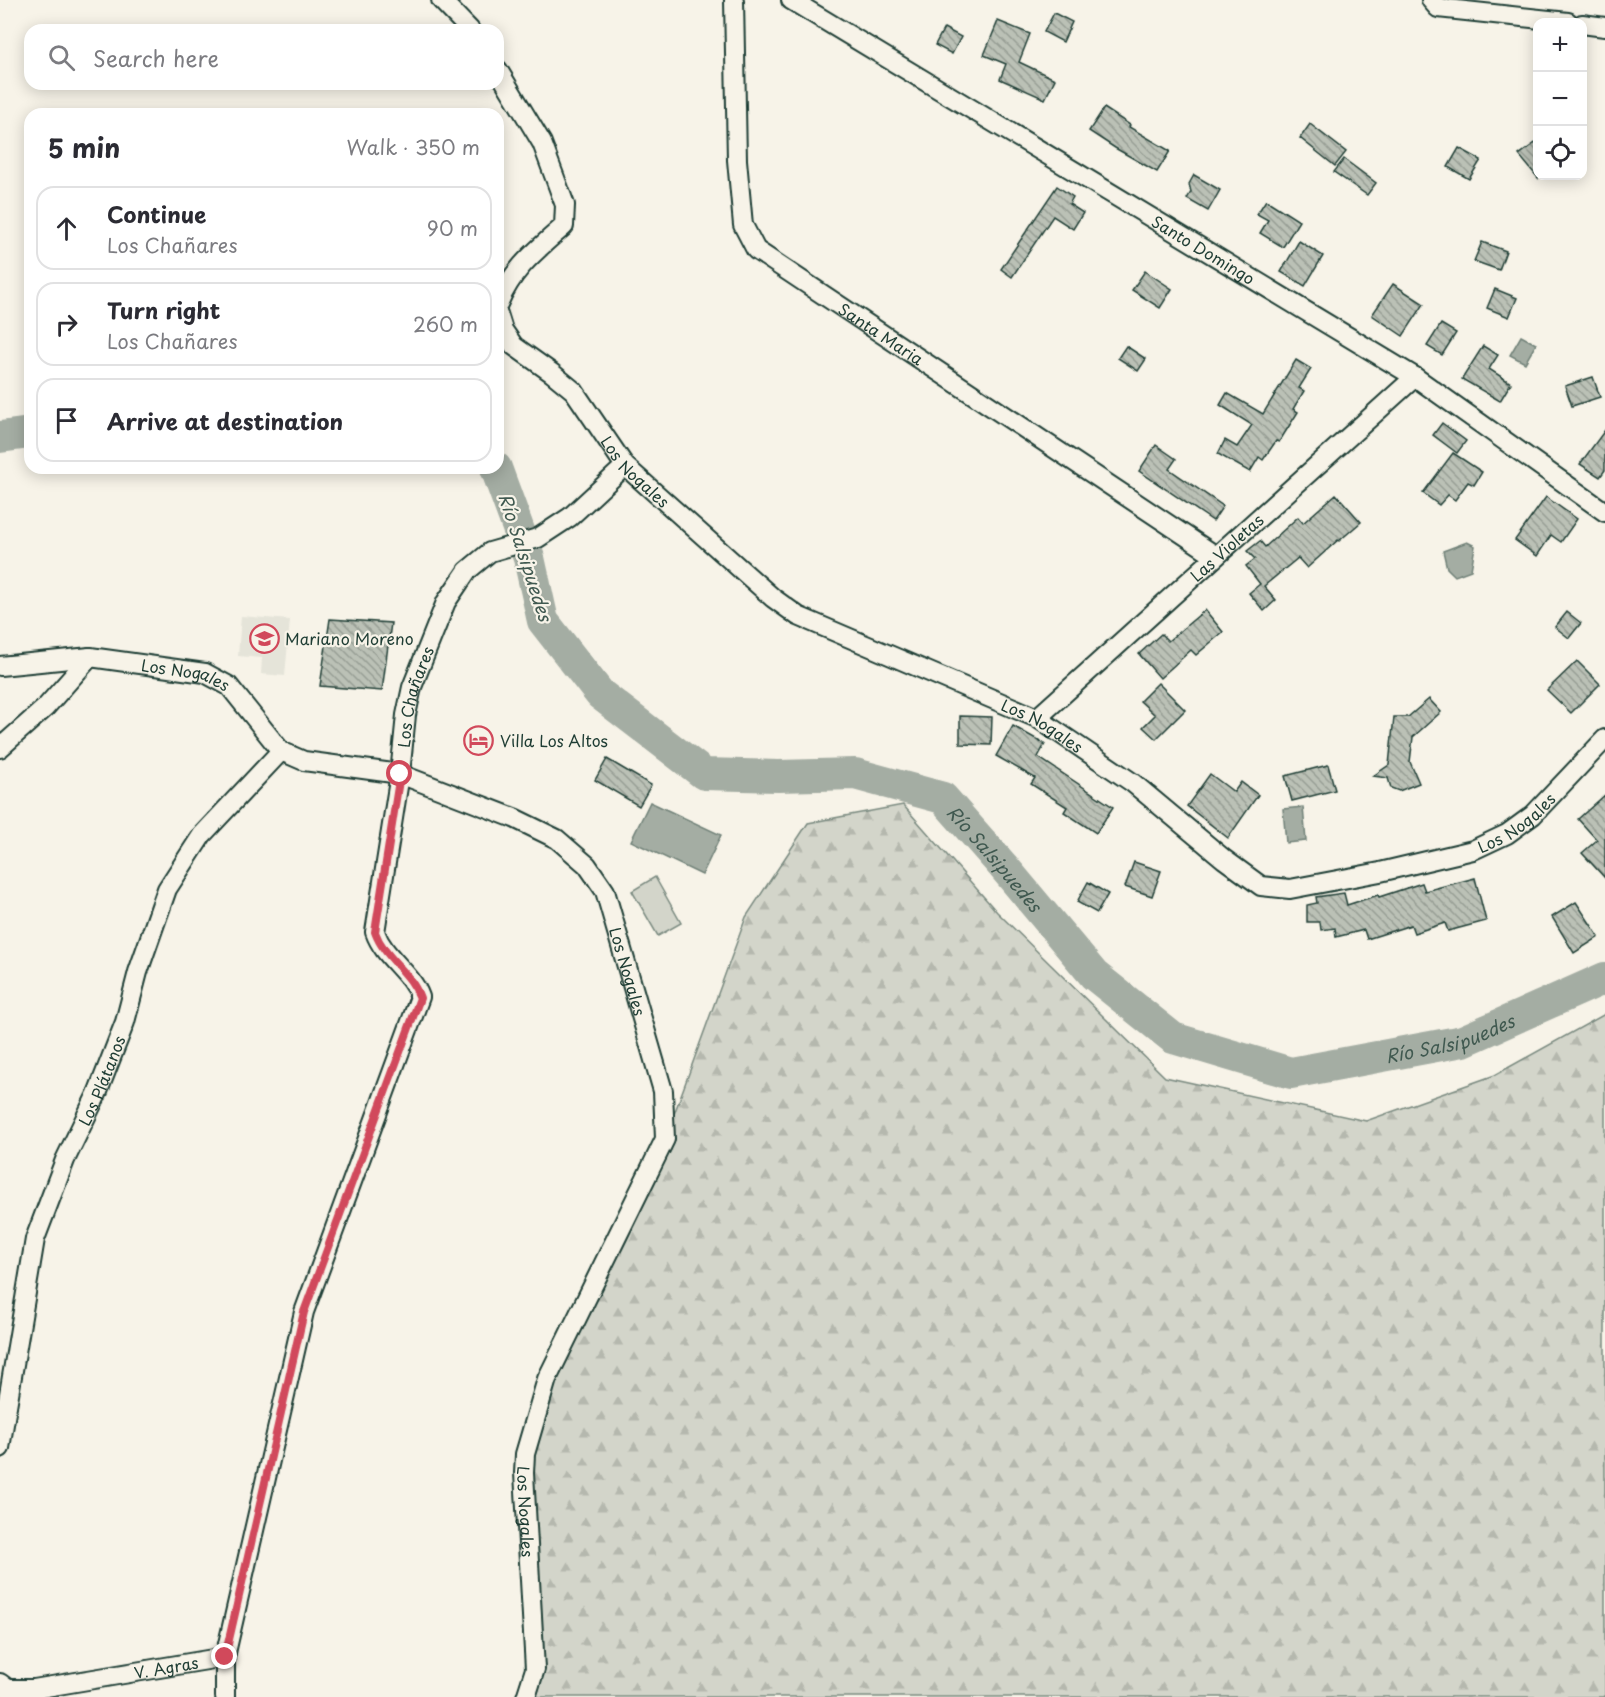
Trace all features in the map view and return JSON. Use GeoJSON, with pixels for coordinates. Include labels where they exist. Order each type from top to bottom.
{"type":"FeatureCollection","features":[{"type":"Feature","properties":{"kind":"street"},"geometry":{"type":"LineString","coordinates":[[441,0],[464,24]]}},
{"type":"Feature","properties":{"kind":"street","name":"Santa Maria"},"geometry":{"type":"LineString","coordinates":[[734,0],[738,170],[743,225],[756,250],[1216,556]]}},
{"type":"Feature","properties":{"kind":"street","name":"Santo Domingo"},"geometry":{"type":"LineString","coordinates":[[791,0],[1415,376],[1605,512]]}},
{"type":"Feature","properties":{"kind":"street"},"geometry":{"type":"LineString","coordinates":[[1431,0],[1438,8],[1533,18]]}},
{"type":"Feature","properties":{"kind":"street"},"geometry":{"type":"LineString","coordinates":[[1587,25],[1605,27]]}},
{"type":"Feature","properties":{"kind":"street"},"geometry":{"type":"LineString","coordinates":[[504,80],[542,143],[565,205],[564,226],[524,261],[504,289]]}},
{"type":"Feature","properties":{"kind":"street","name":"Los Nogales"},"geometry":{"type":"LineString","coordinates":[[504,331],[514,346],[574,391],[625,466],[773,598],[798,616],[1037,718],[1133,783],[1224,859],[1261,886],[1290,889],[1380,872],[1473,850],[1507,834],[1533,815],[1605,739]]}},
{"type":"Feature","properties":{"kind":"street","name":"Las Violetas"},"geometry":{"type":"LineString","coordinates":[[1037,718],[1415,376]]}},
{"type":"Feature","properties":{"kind":"street","name":"Los Chañares"},"geometry":{"type":"LineString","coordinates":[[225,1697],[225,1657],[304,1312],[420,998],[416,985],[379,943],[375,932],[412,687],[446,602],[467,571],[490,552],[538,537],[570,517],[625,466]]}},
{"type":"Feature","properties":{"kind":"street"},"geometry":{"type":"LineString","coordinates":[[0,748],[45,708],[90,657]]}},
{"type":"Feature","properties":{"kind":"street","name":"Los Nogales"},"geometry":{"type":"LineString","coordinates":[[0,666],[90,657],[205,673],[229,686],[281,751],[304,761],[400,774],[514,818],[557,839],[587,865],[605,891],[663,1091],[665,1139],[547,1379],[525,1454],[524,1473],[535,1669],[526,1697]]}},
{"type":"Feature","properties":{"kind":"street","name":"Los Plátanos"},"geometry":{"type":"LineString","coordinates":[[0,1448],[35,1239],[65,1160],[97,1094],[125,1022],[138,972],[166,889],[202,835],[281,751]]}},
{"type":"Feature","properties":{"kind":"street","name":"V. Agras"},"geometry":{"type":"LineString","coordinates":[[0,1683],[8,1689],[34,1689],[225,1657]]}},
{"type":"Feature","properties":{"kind":"shaded area"},"geometry":{"type":"Polygon","coordinates":[[[1521,336],[1536,344],[1525,363],[1510,355],[1521,336]]]}},
{"type":"Feature","properties":{"kind":"shaded area"},"geometry":{"type":"Polygon","coordinates":[[[1467,542],[1475,546],[1471,570],[1455,576],[1447,568],[1443,551],[1467,542]]]}},
{"type":"Feature","properties":{"kind":"shaded area","name":"Mariano Moreno"},"geometry":{"type":"Polygon","coordinates":[[[241,616],[290,620],[285,676],[261,674],[262,658],[238,656],[241,616]]]}},
{"type":"Feature","properties":{"kind":"shaded area"},"geometry":{"type":"Polygon","coordinates":[[[650,802],[721,835],[702,875],[631,841],[650,802]]]}},
{"type":"Feature","properties":{"kind":"shaded area"},"geometry":{"type":"Polygon","coordinates":[[[1303,807],[1306,841],[1286,843],[1283,809],[1303,807]]]}},
{"type":"Feature","properties":{"kind":"green space"},"geometry":{"type":"Polygon","coordinates":[[[903,805],[997,912],[1165,1077],[1366,1121],[1495,1075],[1605,1014],[1605,1697],[526,1697],[524,1473],[547,1379],[665,1139],[746,917],[808,823],[903,805]]]}},
{"type":"Feature","properties":{"kind":"green space"},"geometry":{"type":"Polygon","coordinates":[[[655,877],[681,923],[658,936],[632,891],[655,877]]]}},
{"type":"Feature","properties":{"kind":"building"},"geometry":{"type":"Polygon","coordinates":[[[1054,13],[1072,22],[1063,42],[1044,32],[1054,13]]]}},
{"type":"Feature","properties":{"kind":"building"},"geometry":{"type":"Polygon","coordinates":[[[998,21],[1030,34],[1019,62],[1055,79],[1045,99],[1000,79],[1006,64],[984,55],[998,21]]]}},
{"type":"Feature","properties":{"kind":"building"},"geometry":{"type":"Polygon","coordinates":[[[944,28],[961,37],[952,54],[935,45],[944,28]]]}},
{"type":"Feature","properties":{"kind":"building"},"geometry":{"type":"Polygon","coordinates":[[[1104,108],[1130,125],[1129,127],[1170,151],[1157,172],[1089,131],[1104,108]]]}},
{"type":"Feature","properties":{"kind":"building"},"geometry":{"type":"Polygon","coordinates":[[[1310,124],[1346,152],[1335,166],[1300,138],[1310,124]]]}},
{"type":"Feature","properties":{"kind":"building"},"geometry":{"type":"Polygon","coordinates":[[[1533,145],[1533,172],[1519,155],[1533,145]]]}},
{"type":"Feature","properties":{"kind":"building"},"geometry":{"type":"Polygon","coordinates":[[[1459,148],[1481,160],[1469,179],[1448,167],[1459,148]]]}},
{"type":"Feature","properties":{"kind":"building"},"geometry":{"type":"Polygon","coordinates":[[[1344,159],[1376,183],[1367,195],[1334,172],[1344,159]]]}},
{"type":"Feature","properties":{"kind":"building"},"geometry":{"type":"Polygon","coordinates":[[[1194,175],[1220,190],[1208,211],[1187,199],[1191,192],[1189,184],[1194,175]]]}},
{"type":"Feature","properties":{"kind":"building"},"geometry":{"type":"Polygon","coordinates":[[[1057,186],[1073,197],[1069,204],[1083,213],[1073,229],[1053,216],[1012,277],[1001,269],[1057,186]]]}},
{"type":"Feature","properties":{"kind":"building"},"geometry":{"type":"Polygon","coordinates":[[[1266,200],[1299,221],[1283,247],[1260,233],[1268,220],[1257,214],[1266,200]]]}},
{"type":"Feature","properties":{"kind":"building"},"geometry":{"type":"Polygon","coordinates":[[[1299,241],[1323,256],[1305,286],[1281,272],[1299,241]]]}},
{"type":"Feature","properties":{"kind":"building"},"geometry":{"type":"Polygon","coordinates":[[[1482,242],[1506,251],[1499,270],[1474,261],[1482,242]]]}},
{"type":"Feature","properties":{"kind":"building"},"geometry":{"type":"Polygon","coordinates":[[[1145,271],[1172,289],[1160,308],[1132,290],[1145,271]]]}},
{"type":"Feature","properties":{"kind":"building"},"geometry":{"type":"Polygon","coordinates":[[[1393,284],[1424,304],[1403,336],[1372,315],[1393,284]]]}},
{"type":"Feature","properties":{"kind":"building"},"geometry":{"type":"Polygon","coordinates":[[[1495,289],[1517,298],[1509,317],[1487,308],[1495,289]]]}},
{"type":"Feature","properties":{"kind":"building"},"geometry":{"type":"Polygon","coordinates":[[[1441,324],[1456,333],[1442,355],[1427,346],[1441,324]]]}},
{"type":"Feature","properties":{"kind":"building"},"geometry":{"type":"Polygon","coordinates":[[[1126,346],[1146,359],[1138,371],[1118,358],[1126,346]]]}},
{"type":"Feature","properties":{"kind":"building"},"geometry":{"type":"Polygon","coordinates":[[[1483,346],[1498,355],[1489,369],[1511,383],[1500,401],[1462,379],[1483,346]]]}},
{"type":"Feature","properties":{"kind":"building"},"geometry":{"type":"Polygon","coordinates":[[[1296,360],[1311,369],[1299,388],[1304,391],[1293,409],[1298,412],[1279,442],[1276,441],[1263,460],[1259,457],[1250,472],[1218,454],[1225,440],[1237,447],[1252,425],[1220,405],[1227,393],[1263,414],[1296,360]]]}},
{"type":"Feature","properties":{"kind":"building"},"geometry":{"type":"Polygon","coordinates":[[[1593,377],[1600,397],[1572,406],[1565,386],[1593,377]]]}},
{"type":"Feature","properties":{"kind":"building"},"geometry":{"type":"Polygon","coordinates":[[[1442,423],[1466,441],[1457,453],[1433,435],[1442,423]]]}},
{"type":"Feature","properties":{"kind":"building"},"geometry":{"type":"Polygon","coordinates":[[[1605,430],[1605,470],[1600,477],[1580,464],[1605,430]]]}},
{"type":"Feature","properties":{"kind":"building"},"geometry":{"type":"Polygon","coordinates":[[[1156,445],[1176,459],[1169,469],[1223,506],[1213,521],[1139,471],[1156,445]]]}},
{"type":"Feature","properties":{"kind":"building"},"geometry":{"type":"Polygon","coordinates":[[[1453,453],[1482,472],[1474,485],[1468,482],[1455,500],[1448,495],[1439,505],[1423,493],[1453,453]]]}},
{"type":"Feature","properties":{"kind":"building"},"geometry":{"type":"Polygon","coordinates":[[[1336,494],[1361,522],[1307,568],[1298,558],[1264,586],[1276,600],[1264,611],[1249,593],[1260,584],[1246,566],[1255,559],[1247,551],[1260,541],[1265,547],[1298,517],[1303,523],[1336,494]]]}},
{"type":"Feature","properties":{"kind":"building"},"geometry":{"type":"Polygon","coordinates":[[[1546,497],[1577,519],[1561,542],[1551,535],[1537,556],[1515,540],[1546,497]]]}},
{"type":"Feature","properties":{"kind":"building"},"geometry":{"type":"Polygon","coordinates":[[[1205,610],[1223,632],[1196,655],[1191,650],[1160,678],[1139,654],[1161,634],[1168,641],[1205,610]]]}},
{"type":"Feature","properties":{"kind":"building"},"geometry":{"type":"Polygon","coordinates":[[[1567,612],[1581,623],[1569,638],[1555,627],[1567,612]]]}},
{"type":"Feature","properties":{"kind":"building"},"geometry":{"type":"Polygon","coordinates":[[[330,619],[391,623],[382,691],[320,686],[330,619]]]}},
{"type":"Feature","properties":{"kind":"building"},"geometry":{"type":"Polygon","coordinates":[[[1577,661],[1600,684],[1571,713],[1547,690],[1577,661]]]}},
{"type":"Feature","properties":{"kind":"building"},"geometry":{"type":"Polygon","coordinates":[[[1158,683],[1185,710],[1156,739],[1143,727],[1155,715],[1140,701],[1158,683]]]}},
{"type":"Feature","properties":{"kind":"building"},"geometry":{"type":"Polygon","coordinates":[[[1429,699],[1441,712],[1413,737],[1410,762],[1419,783],[1399,791],[1391,788],[1388,778],[1373,776],[1389,765],[1394,717],[1408,717],[1429,699]]]}},
{"type":"Feature","properties":{"kind":"building"},"geometry":{"type":"Polygon","coordinates":[[[960,716],[992,717],[991,745],[960,744],[960,716]]]}},
{"type":"Feature","properties":{"kind":"building"},"geometry":{"type":"Polygon","coordinates":[[[1013,726],[1045,744],[1038,757],[1113,807],[1096,833],[1064,812],[1067,807],[1031,784],[1035,778],[996,756],[1013,726]]]}},
{"type":"Feature","properties":{"kind":"building"},"geometry":{"type":"Polygon","coordinates":[[[607,759],[651,785],[639,806],[595,780],[607,759]]]}},
{"type":"Feature","properties":{"kind":"building"},"geometry":{"type":"Polygon","coordinates":[[[1328,765],[1335,790],[1292,801],[1285,776],[1328,765]]]}},
{"type":"Feature","properties":{"kind":"building"},"geometry":{"type":"Polygon","coordinates":[[[1210,774],[1234,792],[1241,782],[1258,795],[1228,838],[1187,806],[1210,774]]]}},
{"type":"Feature","properties":{"kind":"building"},"geometry":{"type":"Polygon","coordinates":[[[1605,795],[1605,878],[1582,853],[1597,840],[1578,819],[1605,795]]]}},
{"type":"Feature","properties":{"kind":"building"},"geometry":{"type":"Polygon","coordinates":[[[1134,862],[1161,871],[1152,896],[1125,887],[1134,862]]]}},
{"type":"Feature","properties":{"kind":"building"},"geometry":{"type":"Polygon","coordinates":[[[1475,878],[1486,921],[1448,931],[1445,923],[1414,933],[1411,925],[1367,939],[1364,930],[1336,937],[1335,928],[1321,930],[1320,922],[1307,922],[1307,905],[1317,903],[1316,897],[1344,893],[1347,905],[1422,883],[1425,891],[1475,878]]]}},
{"type":"Feature","properties":{"kind":"building"},"geometry":{"type":"Polygon","coordinates":[[[1088,882],[1108,894],[1097,913],[1077,902],[1088,882]]]}},
{"type":"Feature","properties":{"kind":"building"},"geometry":{"type":"Polygon","coordinates":[[[1576,902],[1599,937],[1574,953],[1552,917],[1576,902]]]}},
{"type":"Feature","properties":{"kind":"waterway","name":"Río Salsipuedes"},"geometry":{"type":"LineString","coordinates":[[0,437],[24,434]]}},
{"type":"Feature","properties":{"kind":"waterway","name":"Río Salsipuedes"},"geometry":{"type":"LineString","coordinates":[[498,474],[529,558],[543,621],[600,694],[704,774],[778,776],[855,774],[943,798],[1094,975],[1173,1038],[1291,1073],[1463,1041],[1605,978]]}},
{"type":"Feature","properties":{"kind":"place","name":"Mariano Moreno"},"geometry":{"type":"Point","coordinates":[264,638]}},
{"type":"Feature","properties":{"kind":"place","name":"Villa Los Altos"},"geometry":{"type":"Point","coordinates":[479,740]}},
{"type":"Feature","properties":{"kind":"route"},"geometry":{"type":"LineString","coordinates":[[225,1657],[304,1312],[420,998],[416,985],[379,943],[375,932],[400,774]]}}]}
